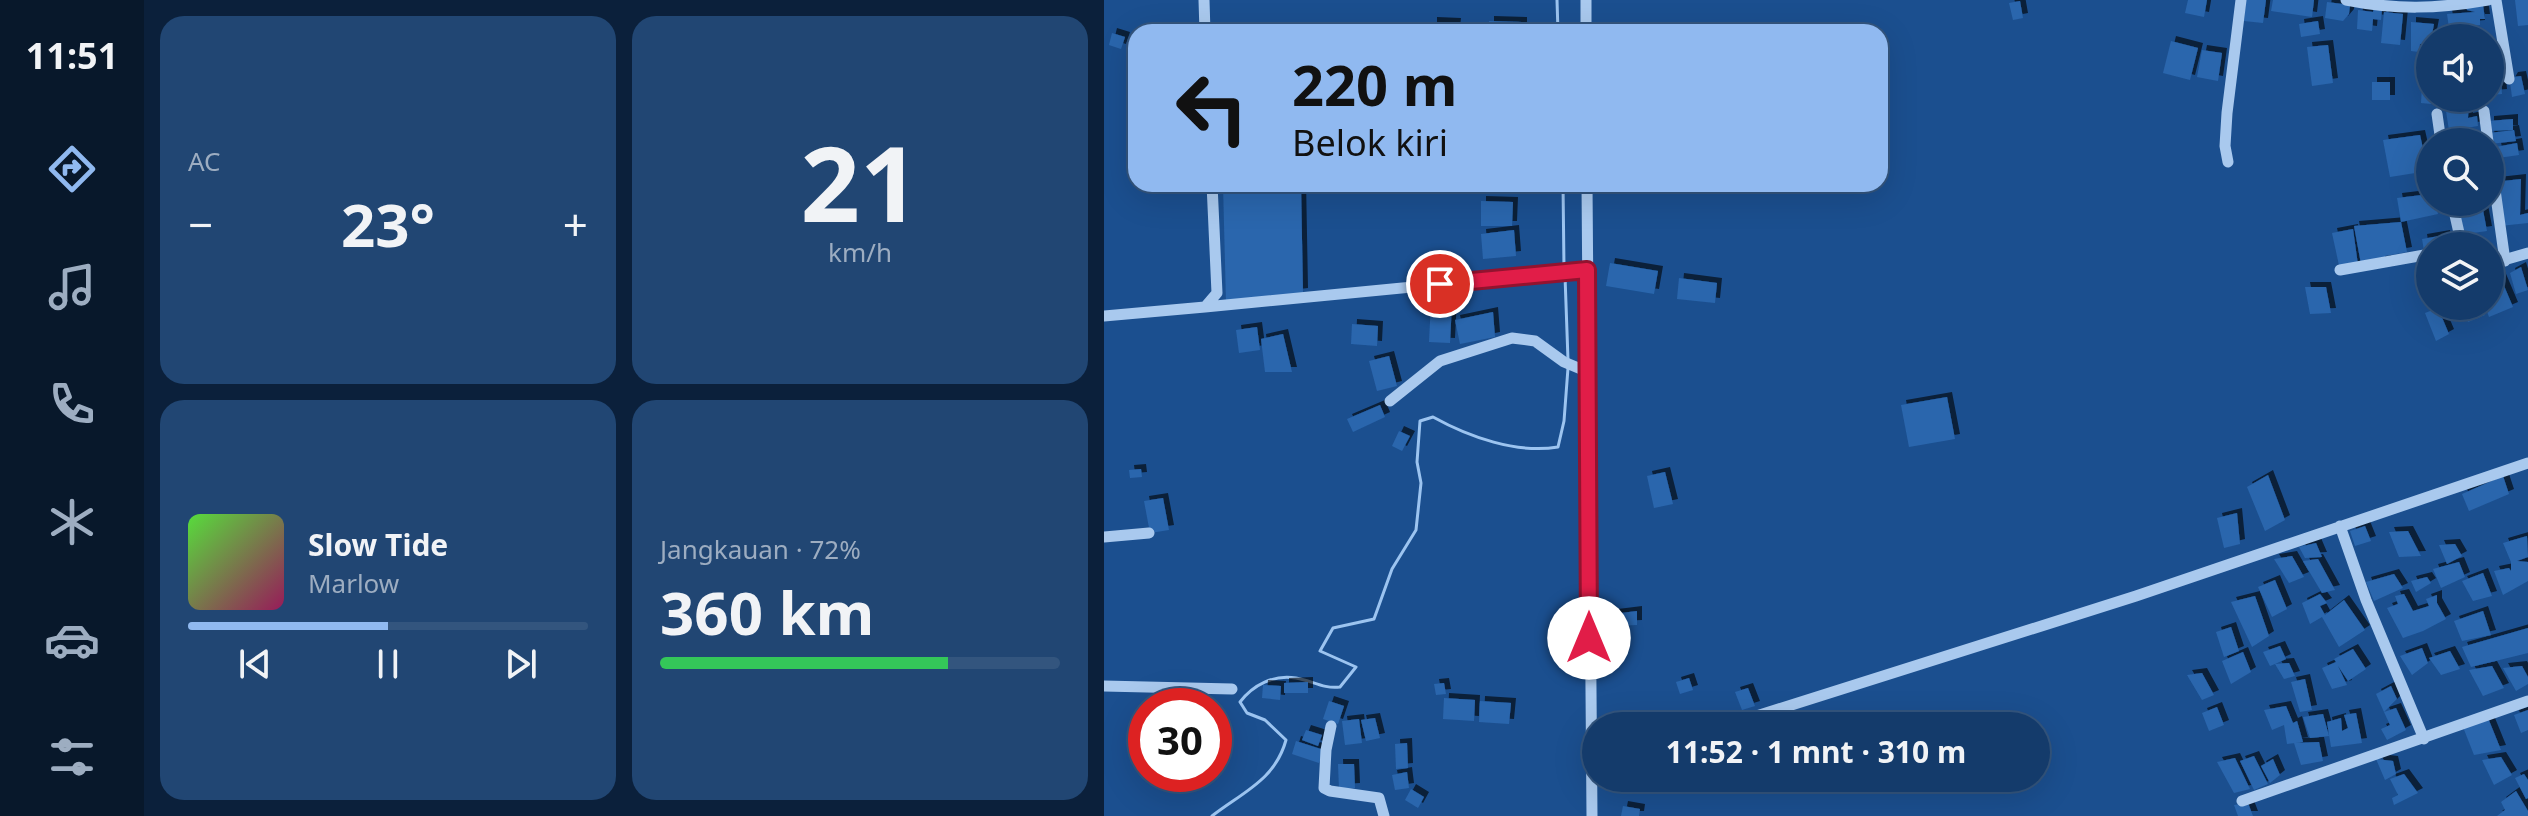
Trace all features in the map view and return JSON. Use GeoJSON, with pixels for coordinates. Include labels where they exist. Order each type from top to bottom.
{"type":"FeatureCollection","features":[{"type":"Feature","properties":{"kind":"street"},"geometry":{"type":"LineString","coordinates":[[1204,0],[1205,24]]}},
{"type":"Feature","properties":{"kind":"street"},"geometry":{"type":"LineString","coordinates":[[1586,0],[1586,24]]}},
{"type":"Feature","properties":{"kind":"street"},"geometry":{"type":"LineString","coordinates":[[2228,162],[2225,146],[2227,113],[2241,0]]}},
{"type":"Feature","properties":{"kind":"street"},"geometry":{"type":"LineString","coordinates":[[2346,0],[2384,7],[2421,9],[2488,0]]}},
{"type":"Feature","properties":{"kind":"street"},"geometry":{"type":"LineString","coordinates":[[2496,0],[2509,79]]}},
{"type":"Feature","properties":{"kind":"street"},"geometry":{"type":"LineString","coordinates":[[2437,114],[2439,128]]}},
{"type":"Feature","properties":{"kind":"street"},"geometry":{"type":"LineString","coordinates":[[1205,307],[1217,293],[1212,192]]}},
{"type":"Feature","properties":{"kind":"street"},"geometry":{"type":"LineString","coordinates":[[1587,192],[1592,712]]}},
{"type":"Feature","properties":{"kind":"street"},"geometry":{"type":"LineString","coordinates":[[2499,216],[2505,261],[2528,253]]}},
{"type":"Feature","properties":{"kind":"street"},"geometry":{"type":"LineString","coordinates":[[2340,270],[2416,256]]}},
{"type":"Feature","properties":{"kind":"street"},"geometry":{"type":"LineString","coordinates":[[1104,316],[1587,270]]}},
{"type":"Feature","properties":{"kind":"street"},"geometry":{"type":"LineString","coordinates":[[1390,401],[1440,361],[1512,338],[1535,341],[1564,362],[1588,372]]}},
{"type":"Feature","properties":{"kind":"street"},"geometry":{"type":"LineString","coordinates":[[1769,712],[2136,596],[2528,463]]}},
{"type":"Feature","properties":{"kind":"street"},"geometry":{"type":"LineString","coordinates":[[2340,526],[2366,600],[2424,739]]}},
{"type":"Feature","properties":{"kind":"street"},"geometry":{"type":"LineString","coordinates":[[1104,537],[1149,533]]}},
{"type":"Feature","properties":{"kind":"street"},"geometry":{"type":"LineString","coordinates":[[1104,686],[1189,688]]}},
{"type":"Feature","properties":{"kind":"street"},"geometry":{"type":"LineString","coordinates":[[2242,801],[2528,701]]}},
{"type":"Feature","properties":{"kind":"street"},"geometry":{"type":"LineString","coordinates":[[1331,726],[1324,788],[1379,798],[1384,816]]}},
{"type":"Feature","properties":{"kind":"street"},"geometry":{"type":"LineString","coordinates":[[1592,792],[1592,816]]}},
{"type":"Feature","properties":{"kind":"building"},"geometry":{"type":"Polygon","coordinates":[[[2188,0],[2207,0],[2204,17],[2185,13],[2188,0]]]}},
{"type":"Feature","properties":{"kind":"building"},"geometry":{"type":"Polygon","coordinates":[[[2246,0],[2266,0],[2263,23],[2244,21],[2246,0]]]}},
{"type":"Feature","properties":{"kind":"building"},"geometry":{"type":"Polygon","coordinates":[[[2273,0],[2314,0],[2312,17],[2271,11],[2273,0]]]}},
{"type":"Feature","properties":{"kind":"building"},"geometry":{"type":"Polygon","coordinates":[[[2515,0],[2528,0],[2528,25],[2518,26],[2515,0]]]}},
{"type":"Feature","properties":{"kind":"building"},"geometry":{"type":"Polygon","coordinates":[[[2020,1],[2023,18],[2013,20],[2009,3],[2020,1]]]}},
{"type":"Feature","properties":{"kind":"building"},"geometry":{"type":"Polygon","coordinates":[[[2327,2],[2350,5],[2349,14],[2343,21],[2325,18],[2327,2]]]}},
{"type":"Feature","properties":{"kind":"building"},"geometry":{"type":"Polygon","coordinates":[[[2483,5],[2485,19],[2480,19],[2480,24],[2448,24],[2447,14],[2475,12],[2467,10],[2466,6],[2483,5]]]}},
{"type":"Feature","properties":{"kind":"building"},"geometry":{"type":"Polygon","coordinates":[[[2374,8],[2382,9],[2381,20],[2373,19],[2372,31],[2357,29],[2358,10],[2373,12],[2374,8]]]}},
{"type":"Feature","properties":{"kind":"building"},"geometry":{"type":"Polygon","coordinates":[[[2384,12],[2403,14],[2400,45],[2381,43],[2384,12]]]}},
{"type":"Feature","properties":{"kind":"building"},"geometry":{"type":"Polygon","coordinates":[[[1489,21],[1522,22],[1522,24],[1489,24],[1489,21]]]}},
{"type":"Feature","properties":{"kind":"building"},"geometry":{"type":"Polygon","coordinates":[[[2318,21],[2320,34],[2301,37],[2299,24],[2318,21]]]}},
{"type":"Feature","properties":{"kind":"building"},"geometry":{"type":"Polygon","coordinates":[[[2411,22],[2434,24],[2416,24],[2416,52],[2411,51],[2411,22]]]}},
{"type":"Feature","properties":{"kind":"building"},"geometry":{"type":"Polygon","coordinates":[[[1112,33],[1125,37],[1121,49],[1109,45],[1112,33]]]}},
{"type":"Feature","properties":{"kind":"building"},"geometry":{"type":"Polygon","coordinates":[[[2171,41],[2198,48],[2190,80],[2163,73],[2171,41]]]}},
{"type":"Feature","properties":{"kind":"building"},"geometry":{"type":"Polygon","coordinates":[[[2328,45],[2333,83],[2312,86],[2307,47],[2328,45]]]}},
{"type":"Feature","properties":{"kind":"building"},"geometry":{"type":"Polygon","coordinates":[[[2202,50],[2222,53],[2218,81],[2197,77],[2202,50]]]}},
{"type":"Feature","properties":{"kind":"building"},"geometry":{"type":"Polygon","coordinates":[[[2521,76],[2525,94],[2512,97],[2510,82],[2513,77],[2521,76]]]}},
{"type":"Feature","properties":{"kind":"building"},"geometry":{"type":"Polygon","coordinates":[[[2372,82],[2390,82],[2390,100],[2372,100],[2372,82]]]}},
{"type":"Feature","properties":{"kind":"building"},"geometry":{"type":"Polygon","coordinates":[[[2446,112],[2468,112],[2468,118],[2477,116],[2478,126],[2449,128],[2446,112]]]}},
{"type":"Feature","properties":{"kind":"building"},"geometry":{"type":"Polygon","coordinates":[[[2513,119],[2513,130],[2489,128],[2489,121],[2513,119]]]}},
{"type":"Feature","properties":{"kind":"building"},"geometry":{"type":"Polygon","coordinates":[[[2514,130],[2516,141],[2504,142],[2504,131],[2514,130]]]}},
{"type":"Feature","properties":{"kind":"building"},"geometry":{"type":"Polygon","coordinates":[[[2416,136],[2416,173],[2390,177],[2383,140],[2416,136]]]}},
{"type":"Feature","properties":{"kind":"building"},"geometry":{"type":"Polygon","coordinates":[[[2517,143],[2519,155],[2504,157],[2504,145],[2517,143]]]}},
{"type":"Feature","properties":{"kind":"building"},"geometry":{"type":"Polygon","coordinates":[[[2521,179],[2520,215],[2528,213],[2528,223],[2500,226],[2499,216],[2504,216],[2504,181],[2521,179]]]}},
{"type":"Feature","properties":{"kind":"building"},"geometry":{"type":"Polygon","coordinates":[[[1223,192],[1301,192],[1303,293],[1226,302],[1223,192]]]}},
{"type":"Feature","properties":{"kind":"building"},"geometry":{"type":"Polygon","coordinates":[[[2416,196],[2416,216],[2429,216],[2401,222],[2397,198],[2416,196]]]}},
{"type":"Feature","properties":{"kind":"building"},"geometry":{"type":"Polygon","coordinates":[[[1481,201],[1513,202],[1512,226],[1481,226],[1481,201]]]}},
{"type":"Feature","properties":{"kind":"building"},"geometry":{"type":"Polygon","coordinates":[[[2457,216],[2484,216],[2487,231],[2459,232],[2457,216]]]}},
{"type":"Feature","properties":{"kind":"building"},"geometry":{"type":"Polygon","coordinates":[[[2401,222],[2407,252],[2385,256],[2386,262],[2361,264],[2354,226],[2401,222]]]}},
{"type":"Feature","properties":{"kind":"building"},"geometry":{"type":"Polygon","coordinates":[[[2353,229],[2358,265],[2340,270],[2332,233],[2353,229]]]}},
{"type":"Feature","properties":{"kind":"building"},"geometry":{"type":"Polygon","coordinates":[[[1514,230],[1516,256],[1483,259],[1481,234],[1514,230]]]}},
{"type":"Feature","properties":{"kind":"building"},"geometry":{"type":"Polygon","coordinates":[[[1610,263],[1658,271],[1654,294],[1606,286],[1610,263]]]}},
{"type":"Feature","properties":{"kind":"building"},"geometry":{"type":"Polygon","coordinates":[[[2521,267],[2528,290],[2516,294],[2510,273],[2521,267]]]}},
{"type":"Feature","properties":{"kind":"building"},"geometry":{"type":"Polygon","coordinates":[[[1679,278],[1717,283],[1715,303],[1677,299],[1679,278]]]}},
{"type":"Feature","properties":{"kind":"building"},"geometry":{"type":"Polygon","coordinates":[[[2504,286],[2513,307],[2504,311],[2504,286]]]}},
{"type":"Feature","properties":{"kind":"building"},"geometry":{"type":"Polygon","coordinates":[[[2305,287],[2326,287],[2331,313],[2310,314],[2305,287]]]}},
{"type":"Feature","properties":{"kind":"building"},"geometry":{"type":"Polygon","coordinates":[[[1431,302],[1452,303],[1450,343],[1429,342],[1431,302]]]}},
{"type":"Feature","properties":{"kind":"building"},"geometry":{"type":"Polygon","coordinates":[[[1493,312],[1495,337],[1460,344],[1455,320],[1493,312]]]}},
{"type":"Feature","properties":{"kind":"building"},"geometry":{"type":"Polygon","coordinates":[[[2428,320],[2443,320],[2449,334],[2436,341],[2428,320]]]}},
{"type":"Feature","properties":{"kind":"building"},"geometry":{"type":"Polygon","coordinates":[[[1352,324],[1378,326],[1377,346],[1351,344],[1352,324]]]}},
{"type":"Feature","properties":{"kind":"building"},"geometry":{"type":"Polygon","coordinates":[[[1257,327],[1260,350],[1239,353],[1236,330],[1257,327]]]}},
{"type":"Feature","properties":{"kind":"building"},"geometry":{"type":"Polygon","coordinates":[[[1283,334],[1292,372],[1265,372],[1261,339],[1283,334]]]}},
{"type":"Feature","properties":{"kind":"building"},"geometry":{"type":"Polygon","coordinates":[[[1389,356],[1397,386],[1377,391],[1369,361],[1389,356]]]}},
{"type":"Feature","properties":{"kind":"building"},"geometry":{"type":"Polygon","coordinates":[[[1947,397],[1955,439],[1909,447],[1901,405],[1947,397]]]}},
{"type":"Feature","properties":{"kind":"building"},"geometry":{"type":"Polygon","coordinates":[[[1380,405],[1385,417],[1353,432],[1347,419],[1380,405]]]}},
{"type":"Feature","properties":{"kind":"building"},"geometry":{"type":"Polygon","coordinates":[[[1399,431],[1410,436],[1402,451],[1392,446],[1399,431]]]}},
{"type":"Feature","properties":{"kind":"building"},"geometry":{"type":"Polygon","coordinates":[[[1141,469],[1142,477],[1130,478],[1129,470],[1141,469]]]}},
{"type":"Feature","properties":{"kind":"building"},"geometry":{"type":"Polygon","coordinates":[[[1665,472],[1673,504],[1654,508],[1647,476],[1665,472]]]}},
{"type":"Feature","properties":{"kind":"building"},"geometry":{"type":"Polygon","coordinates":[[[2268,475],[2285,520],[2265,531],[2247,487],[2268,475]]]}},
{"type":"Feature","properties":{"kind":"building"},"geometry":{"type":"Polygon","coordinates":[[[2503,476],[2509,494],[2469,511],[2462,494],[2503,476]]]}},
{"type":"Feature","properties":{"kind":"building"},"geometry":{"type":"Polygon","coordinates":[[[1163,498],[1169,530],[1150,533],[1144,501],[1163,498]]]}},
{"type":"Feature","properties":{"kind":"building"},"geometry":{"type":"Polygon","coordinates":[[[2237,513],[2240,544],[2224,548],[2217,518],[2237,513]]]}},
{"type":"Feature","properties":{"kind":"building"},"geometry":{"type":"Polygon","coordinates":[[[2365,526],[2371,541],[2355,546],[2350,531],[2365,526]]]}},
{"type":"Feature","properties":{"kind":"building"},"geometry":{"type":"Polygon","coordinates":[[[2408,531],[2421,556],[2399,557],[2389,532],[2408,531]]]}},
{"type":"Feature","properties":{"kind":"building"},"geometry":{"type":"Polygon","coordinates":[[[2527,536],[2528,557],[2517,561],[2528,562],[2528,581],[2503,595],[2494,571],[2509,568],[2511,571],[2511,562],[2503,543],[2527,536]]]}},
{"type":"Feature","properties":{"kind":"building"},"geometry":{"type":"Polygon","coordinates":[[[2316,543],[2322,557],[2305,558],[2299,547],[2316,543]]]}},
{"type":"Feature","properties":{"kind":"building"},"geometry":{"type":"Polygon","coordinates":[[[2455,544],[2462,556],[2447,564],[2439,545],[2455,544]]]}},
{"type":"Feature","properties":{"kind":"building"},"geometry":{"type":"Polygon","coordinates":[[[2292,556],[2304,577],[2289,583],[2274,559],[2292,556]]]}},
{"type":"Feature","properties":{"kind":"building"},"geometry":{"type":"Polygon","coordinates":[[[2318,559],[2335,590],[2322,593],[2303,561],[2318,559]]]}},
{"type":"Feature","properties":{"kind":"building"},"geometry":{"type":"Polygon","coordinates":[[[2459,562],[2465,577],[2441,588],[2433,569],[2459,562]]]}},
{"type":"Feature","properties":{"kind":"building"},"geometry":{"type":"Polygon","coordinates":[[[2483,573],[2492,596],[2473,601],[2462,581],[2483,573]]]}},
{"type":"Feature","properties":{"kind":"building"},"geometry":{"type":"Polygon","coordinates":[[[2394,574],[2403,588],[2374,601],[2366,582],[2394,574]]]}},
{"type":"Feature","properties":{"kind":"building"},"geometry":{"type":"Polygon","coordinates":[[[2427,577],[2431,583],[2416,592],[2411,581],[2427,577]]]}},
{"type":"Feature","properties":{"kind":"building"},"geometry":{"type":"Polygon","coordinates":[[[2275,580],[2287,609],[2272,617],[2258,587],[2275,580]]]}},
{"type":"Feature","properties":{"kind":"building"},"geometry":{"type":"Polygon","coordinates":[[[2320,594],[2327,603],[2320,606],[2325,615],[2344,600],[2365,630],[2339,647],[2322,617],[2310,624],[2302,603],[2320,594]]]}},
{"type":"Feature","properties":{"kind":"building"},"geometry":{"type":"Polygon","coordinates":[[[2404,594],[2413,611],[2429,606],[2426,599],[2437,595],[2437,603],[2446,619],[2403,638],[2387,608],[2398,604],[2395,596],[2404,594]]]}},
{"type":"Feature","properties":{"kind":"building"},"geometry":{"type":"Polygon","coordinates":[[[2255,596],[2269,636],[2252,647],[2231,602],[2255,596]]]}},
{"type":"Feature","properties":{"kind":"building"},"geometry":{"type":"Polygon","coordinates":[[[1637,611],[1637,625],[1615,626],[1613,614],[1637,611]]]}},
{"type":"Feature","properties":{"kind":"building"},"geometry":{"type":"Polygon","coordinates":[[[2483,611],[2491,635],[2462,641],[2454,621],[2483,611]]]}},
{"type":"Feature","properties":{"kind":"building"},"geometry":{"type":"Polygon","coordinates":[[[2231,627],[2239,651],[2224,657],[2216,632],[2231,627]]]}},
{"type":"Feature","properties":{"kind":"building"},"geometry":{"type":"Polygon","coordinates":[[[1612,628],[1614,667],[1602,668],[1599,629],[1612,628]]]}},
{"type":"Feature","properties":{"kind":"building"},"geometry":{"type":"Polygon","coordinates":[[[2528,628],[2528,653],[2471,667],[2462,647],[2528,628]]]}},
{"type":"Feature","properties":{"kind":"building"},"geometry":{"type":"Polygon","coordinates":[[[2280,646],[2286,659],[2270,666],[2263,652],[2280,646]]]}},
{"type":"Feature","properties":{"kind":"building"},"geometry":{"type":"Polygon","coordinates":[[[2422,648],[2428,663],[2412,675],[2400,656],[2422,648]]]}},
{"type":"Feature","properties":{"kind":"building"},"geometry":{"type":"Polygon","coordinates":[[[2353,649],[2366,669],[2348,681],[2338,666],[2347,685],[2332,689],[2322,668],[2353,649]]]}},
{"type":"Feature","properties":{"kind":"building"},"geometry":{"type":"Polygon","coordinates":[[[2450,651],[2460,669],[2441,675],[2429,658],[2450,651]]]}},
{"type":"Feature","properties":{"kind":"building"},"geometry":{"type":"Polygon","coordinates":[[[2243,652],[2251,672],[2231,684],[2222,661],[2243,652]]]}},
{"type":"Feature","properties":{"kind":"building"},"geometry":{"type":"Polygon","coordinates":[[[2289,663],[2295,676],[2284,679],[2275,664],[2289,663]]]}},
{"type":"Feature","properties":{"kind":"building"},"geometry":{"type":"Polygon","coordinates":[[[2492,666],[2504,688],[2483,696],[2469,670],[2492,666]]]}},
{"type":"Feature","properties":{"kind":"building"},"geometry":{"type":"Polygon","coordinates":[[[2522,666],[2528,684],[2516,691],[2503,668],[2522,666]]]}},
{"type":"Feature","properties":{"kind":"building"},"geometry":{"type":"Polygon","coordinates":[[[2202,673],[2214,695],[2202,700],[2187,675],[2202,673]]]}},
{"type":"Feature","properties":{"kind":"building"},"geometry":{"type":"Polygon","coordinates":[[[1689,678],[1693,690],[1680,694],[1676,682],[1689,678]]]}},
{"type":"Feature","properties":{"kind":"building"},"geometry":{"type":"Polygon","coordinates":[[[2305,679],[2312,710],[2300,712],[2291,682],[2305,679]]]}},
{"type":"Feature","properties":{"kind":"building"},"geometry":{"type":"Polygon","coordinates":[[[1308,682],[1308,693],[1284,693],[1284,683],[1308,682]]]}},
{"type":"Feature","properties":{"kind":"building"},"geometry":{"type":"Polygon","coordinates":[[[1444,683],[1446,694],[1436,695],[1434,684],[1444,683]]]}},
{"type":"Feature","properties":{"kind":"building"},"geometry":{"type":"Polygon","coordinates":[[[1263,685],[1281,686],[1280,700],[1262,698],[1263,685]]]}},
{"type":"Feature","properties":{"kind":"building"},"geometry":{"type":"Polygon","coordinates":[[[2391,686],[2397,699],[2384,712],[2376,694],[2391,686]]]}},
{"type":"Feature","properties":{"kind":"building"},"geometry":{"type":"Polygon","coordinates":[[[1748,688],[1755,706],[1742,710],[1735,692],[1748,688]]]}},
{"type":"Feature","properties":{"kind":"building"},"geometry":{"type":"Polygon","coordinates":[[[1444,698],[1475,700],[1474,721],[1443,719],[1444,698]]]}},
{"type":"Feature","properties":{"kind":"building"},"geometry":{"type":"Polygon","coordinates":[[[1329,701],[1344,706],[1338,724],[1323,719],[1329,701]]]}},
{"type":"Feature","properties":{"kind":"building"},"geometry":{"type":"Polygon","coordinates":[[[1480,701],[1511,703],[1509,724],[1479,722],[1480,701]]]}},
{"type":"Feature","properties":{"kind":"building"},"geometry":{"type":"Polygon","coordinates":[[[2286,706],[2293,723],[2297,721],[2303,742],[2287,744],[2284,725],[2272,730],[2264,710],[2286,706]]]}},
{"type":"Feature","properties":{"kind":"building"},"geometry":{"type":"Polygon","coordinates":[[[2217,707],[2224,725],[2209,731],[2202,713],[2217,707]]]}},
{"type":"Feature","properties":{"kind":"building"},"geometry":{"type":"Polygon","coordinates":[[[2396,708],[2406,730],[2387,740],[2381,729],[2390,725],[2384,712],[2396,708]]]}},
{"type":"Feature","properties":{"kind":"building"},"geometry":{"type":"Polygon","coordinates":[[[2528,710],[2528,730],[2521,733],[2514,715],[2528,710]]]}},
{"type":"Feature","properties":{"kind":"building"},"geometry":{"type":"Polygon","coordinates":[[[2356,713],[2362,743],[2331,747],[2327,722],[2341,718],[2342,731],[2348,728],[2344,715],[2356,713]]]}},
{"type":"Feature","properties":{"kind":"building"},"geometry":{"type":"Polygon","coordinates":[[[2323,714],[2329,736],[2310,738],[2303,717],[2323,714]]]}},
{"type":"Feature","properties":{"kind":"building"},"geometry":{"type":"Polygon","coordinates":[[[1375,718],[1380,738],[1366,741],[1361,720],[1375,718]]]}},
{"type":"Feature","properties":{"kind":"building"},"geometry":{"type":"Polygon","coordinates":[[[2488,718],[2501,750],[2474,755],[2463,727],[2488,718]]]}},
{"type":"Feature","properties":{"kind":"building"},"geometry":{"type":"Polygon","coordinates":[[[1359,719],[1362,743],[1345,745],[1342,721],[1359,719]]]}},
{"type":"Feature","properties":{"kind":"building"},"geometry":{"type":"Polygon","coordinates":[[[1306,730],[1322,735],[1318,746],[1302,740],[1306,730]]]}},
{"type":"Feature","properties":{"kind":"building"},"geometry":{"type":"Polygon","coordinates":[[[1296,741],[1324,750],[1319,763],[1292,754],[1296,741]]]}},
{"type":"Feature","properties":{"kind":"building"},"geometry":{"type":"Polygon","coordinates":[[[2319,742],[2323,761],[2301,765],[2294,743],[2319,742]]]}},
{"type":"Feature","properties":{"kind":"building"},"geometry":{"type":"Polygon","coordinates":[[[1407,743],[1408,768],[1396,769],[1395,744],[1407,743]]]}},
{"type":"Feature","properties":{"kind":"building"},"geometry":{"type":"Polygon","coordinates":[[[2254,756],[2268,784],[2254,790],[2240,761],[2254,756]]]}},
{"type":"Feature","properties":{"kind":"building"},"geometry":{"type":"Polygon","coordinates":[[[2501,757],[2512,775],[2494,785],[2482,760],[2501,757]]]}},
{"type":"Feature","properties":{"kind":"building"},"geometry":{"type":"Polygon","coordinates":[[[2235,758],[2250,789],[2234,793],[2217,762],[2235,758]]]}},
{"type":"Feature","properties":{"kind":"building"},"geometry":{"type":"Polygon","coordinates":[[[2273,759],[2280,775],[2270,783],[2261,766],[2273,759]]]}},
{"type":"Feature","properties":{"kind":"building"},"geometry":{"type":"Polygon","coordinates":[[[2376,759],[2393,761],[2396,774],[2385,780],[2376,759]]]}},
{"type":"Feature","properties":{"kind":"building"},"geometry":{"type":"Polygon","coordinates":[[[1338,764],[1354,764],[1355,788],[1339,789],[1338,764]]]}},
{"type":"Feature","properties":{"kind":"building"},"geometry":{"type":"Polygon","coordinates":[[[1407,772],[1409,788],[1395,790],[1392,775],[1407,772]]]}},
{"type":"Feature","properties":{"kind":"building"},"geometry":{"type":"Polygon","coordinates":[[[2404,774],[2418,793],[2394,805],[2392,798],[2398,795],[2390,779],[2404,774]]]}},
{"type":"Feature","properties":{"kind":"building"},"geometry":{"type":"Polygon","coordinates":[[[2524,774],[2528,780],[2526,799],[2515,778],[2524,774]]]}},
{"type":"Feature","properties":{"kind":"building"},"geometry":{"type":"Polygon","coordinates":[[[1411,789],[1424,797],[1418,808],[1405,800],[1411,789]]]}},
{"type":"Feature","properties":{"kind":"building"},"geometry":{"type":"Polygon","coordinates":[[[2516,791],[2528,816],[2497,816],[2505,810],[2501,802],[2516,791]]]}},
{"type":"Feature","properties":{"kind":"building"},"geometry":{"type":"Polygon","coordinates":[[[2248,803],[2253,816],[2238,816],[2234,805],[2248,803]]]}},
{"type":"Feature","properties":{"kind":"building"},"geometry":{"type":"Polygon","coordinates":[[[1623,806],[1640,809],[1639,816],[1621,816],[1623,806]]]}},
{"type":"Feature","properties":{"kind":"waterway"},"geometry":{"type":"LineString","coordinates":[[1557,0],[1558,24]]}},
{"type":"Feature","properties":{"kind":"waterway"},"geometry":{"type":"LineString","coordinates":[[1563,192],[1564,268]]}},
{"type":"Feature","properties":{"kind":"waterway"},"geometry":{"type":"LineString","coordinates":[[1565,276],[1568,360]]}},
{"type":"Feature","properties":{"kind":"waterway"},"geometry":{"type":"LineString","coordinates":[[1212,816],[1266,775],[1281,754],[1286,740],[1265,720],[1247,713],[1240,702],[1245,696],[1265,682],[1288,677],[1340,687],[1356,667],[1320,651],[1333,628],[1374,619],[1392,569],[1416,530],[1421,483],[1417,462],[1420,421],[1433,417],[1462,431],[1510,446],[1558,447],[1564,421],[1568,368]]}},
{"type":"Feature","properties":{"kind":"route"},"geometry":{"type":"LineString","coordinates":[[1440,284],[1587,270],[1589,638]]}}]}
